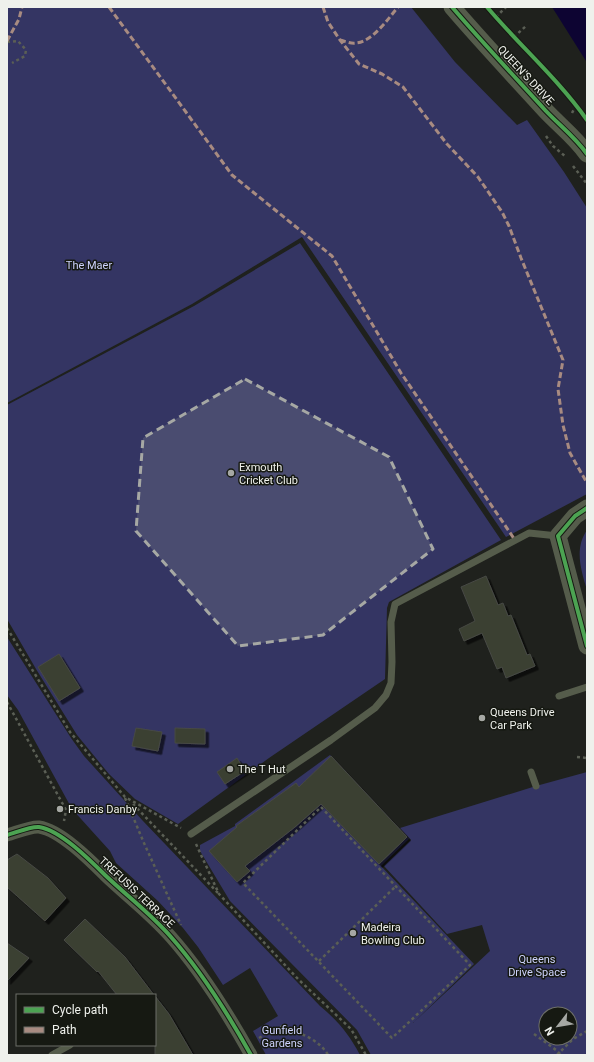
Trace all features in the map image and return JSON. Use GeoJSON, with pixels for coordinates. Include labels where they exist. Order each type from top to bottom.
{"type":"FeatureCollection","features":[{"type":"Feature","properties":{"kind":"street","name":"QUEEN'S DRIVE"},"geometry":{"type":"LineString","coordinates":[[452,7],[480,40],[542,107],[579,142],[587,154]]}},
{"type":"Feature","properties":{"kind":"street"},"geometry":{"type":"LineString","coordinates":[[587,508],[575,516],[558,536],[587,646]]}},
{"type":"Feature","properties":{"kind":"street","name":"TREFUSIS TERRACE"},"geometry":{"type":"LineString","coordinates":[[7,835],[38,827],[49,830],[82,853],[171,936],[210,989],[238,1031],[248,1051]]}},
{"type":"Feature","properties":{"kind":"lane"},"geometry":{"type":"LineString","coordinates":[[191,834],[331,740],[375,708],[386,695],[390,684],[392,662],[391,622],[395,604],[529,533],[558,536]]}},
{"type":"Feature","properties":{"kind":"lane"},"geometry":{"type":"LineString","coordinates":[[559,696],[587,687]]}},
{"type":"Feature","properties":{"kind":"lane"},"geometry":{"type":"LineString","coordinates":[[531,772],[536,786]]}},
{"type":"Feature","properties":{"kind":"lane"},"geometry":{"type":"LineString","coordinates":[[52,1055],[68,1046]]}},
{"type":"Feature","properties":{"kind":"path"},"geometry":{"type":"LineString","coordinates":[[496,17],[506,7]]}},
{"type":"Feature","properties":{"kind":"path"},"geometry":{"type":"LineString","coordinates":[[491,12],[500,22]]}},
{"type":"Feature","properties":{"kind":"path"},"geometry":{"type":"LineString","coordinates":[[514,37],[526,26]]}},
{"type":"Feature","properties":{"kind":"path"},"geometry":{"type":"LineString","coordinates":[[509,32],[519,43]]}},
{"type":"Feature","properties":{"kind":"path"},"geometry":{"type":"LineString","coordinates":[[7,42],[18,41],[26,50],[25,56],[12,63]]}},
{"type":"Feature","properties":{"kind":"path"},"geometry":{"type":"LineString","coordinates":[[571,99],[580,110]]}},
{"type":"Feature","properties":{"kind":"path"},"geometry":{"type":"LineString","coordinates":[[7,628],[70,732],[125,797],[191,834],[219,894]]}},
{"type":"Feature","properties":{"kind":"path"},"geometry":{"type":"LineString","coordinates":[[7,702],[66,810],[60,837]]}},
{"type":"Feature","properties":{"kind":"path"},"geometry":{"type":"LineString","coordinates":[[577,757],[587,758]]}},
{"type":"Feature","properties":{"kind":"path"},"geometry":{"type":"LineString","coordinates":[[125,797],[144,843],[180,921],[181,926],[171,936]]}},
{"type":"Feature","properties":{"kind":"path"},"geometry":{"type":"LineString","coordinates":[[132,802],[298,979],[351,1029],[366,1055]]}},
{"type":"Feature","properties":{"kind":"path"},"geometry":{"type":"LineString","coordinates":[[321,808],[396,886],[470,965],[392,1038],[243,882],[321,808]]}},
{"type":"Feature","properties":{"kind":"path"},"geometry":{"type":"LineString","coordinates":[[319,961],[396,886]]}},
{"type":"Feature","properties":{"kind":"path"},"geometry":{"type":"LineString","coordinates":[[248,1051],[273,1030],[283,1026],[310,1038],[328,1055]]}},
{"type":"Feature","properties":{"kind":"path"},"geometry":{"type":"LineString","coordinates":[[534,1034],[556,1050],[559,1054],[572,1039],[587,1031]]}},
{"type":"Feature","properties":{"kind":"highlighted area"},"geometry":{"type":"Polygon","coordinates":[[[245,379],[389,457],[433,549],[323,635],[238,646],[136,531],[143,438],[245,379]]]}},
{"type":"Feature","properties":{"kind":"green space","name":"The Maer"},"geometry":{"type":"Polygon","coordinates":[[[7,7],[411,7],[455,62],[517,125],[527,120],[564,172],[587,208],[587,494],[506,537],[302,237],[192,304],[7,403],[7,7]]]}},
{"type":"Feature","properties":{"kind":"green space","name":"Exmouth Cricket Club"},"geometry":{"type":"Polygon","coordinates":[[[300,243],[501,540],[389,602],[387,608],[385,679],[269,758],[178,824],[135,799],[109,774],[77,735],[7,619],[7,405],[194,306],[300,243]]]}},
{"type":"Feature","properties":{"kind":"green space"},"geometry":{"type":"Polygon","coordinates":[[[587,530],[587,590],[581,567],[580,552],[583,537],[587,530]]]}},
{"type":"Feature","properties":{"kind":"green space","name":"Gunfield Gardens"},"geometry":{"type":"Polygon","coordinates":[[[7,637],[84,756],[143,821],[338,1023],[352,1041],[360,1055],[266,1055],[253,1031],[278,1016],[250,968],[223,985],[198,947],[183,928],[158,901],[116,863],[110,851],[72,809],[18,710],[7,695],[7,637]]]}},
{"type":"Feature","properties":{"kind":"green space","name":"Queens Drive Space"},"geometry":{"type":"Polygon","coordinates":[[[330,755],[409,839],[381,866],[474,964],[413,1023],[490,951],[482,925],[447,934],[384,866],[411,840],[400,828],[536,786],[587,772],[587,1055],[371,1055],[357,1030],[230,901],[200,851],[200,845],[235,826],[235,824],[330,755]]]}},
{"type":"Feature","properties":{"kind":"shaded area"},"geometry":{"type":"Polygon","coordinates":[[[552,7],[587,7],[587,62],[586,61],[552,7]]]}},
{"type":"Feature","properties":{"kind":"building"},"geometry":{"type":"Polygon","coordinates":[[[486,576],[498,605],[503,603],[508,616],[511,615],[527,655],[530,654],[535,666],[506,678],[502,667],[497,669],[482,633],[464,641],[459,629],[475,621],[461,587],[486,576]]]}},
{"type":"Feature","properties":{"kind":"building"},"geometry":{"type":"Polygon","coordinates":[[[59,654],[80,688],[59,701],[38,667],[59,654]]]}},
{"type":"Feature","properties":{"kind":"building"},"geometry":{"type":"Polygon","coordinates":[[[136,728],[162,732],[158,751],[132,746],[136,728]]]}},
{"type":"Feature","properties":{"kind":"building"},"geometry":{"type":"Polygon","coordinates":[[[175,728],[205,729],[205,744],[175,743],[175,728]]]}},
{"type":"Feature","properties":{"kind":"building"},"geometry":{"type":"Polygon","coordinates":[[[331,756],[407,837],[379,864],[321,804],[295,827],[245,866],[250,871],[237,882],[209,851],[237,827],[236,826],[296,783],[299,787],[331,756]]]}},
{"type":"Feature","properties":{"kind":"building"},"geometry":{"type":"Polygon","coordinates":[[[237,758],[245,771],[225,784],[217,772],[237,758]]]}},
{"type":"Feature","properties":{"kind":"building"},"geometry":{"type":"Polygon","coordinates":[[[17,854],[48,878],[66,898],[45,921],[7,887],[7,860],[17,854]]]}},
{"type":"Feature","properties":{"kind":"building"},"geometry":{"type":"Polygon","coordinates":[[[85,919],[125,957],[153,994],[116,994],[98,971],[97,972],[64,940],[85,919]]]}},
{"type":"Feature","properties":{"kind":"building"},"geometry":{"type":"Polygon","coordinates":[[[7,943],[29,958],[7,981],[7,943]]]}},
{"type":"Feature","properties":{"kind":"building"},"geometry":{"type":"Polygon","coordinates":[[[156,997],[169,1014],[193,1055],[155,1055],[156,997]]]}},
{"type":"Feature","properties":{"kind":"marked path"},"geometry":{"type":"LineString","coordinates":[[7,41],[19,19],[22,7]]}},
{"type":"Feature","properties":{"kind":"marked path"},"geometry":{"type":"LineString","coordinates":[[109,7],[232,175],[332,256],[401,373],[515,540]]}},
{"type":"Feature","properties":{"kind":"marked path"},"geometry":{"type":"LineString","coordinates":[[323,7],[328,22],[359,64],[382,74],[403,87],[447,144],[478,177],[502,212],[563,360],[558,389],[563,425],[570,453],[587,483]]}},
{"type":"Feature","properties":{"kind":"marked path"},"geometry":{"type":"LineString","coordinates":[[340,40],[354,43],[362,42],[368,39],[385,23],[398,7]]}},
{"type":"Feature","properties":{"kind":"cycle path"},"geometry":{"type":"LineString","coordinates":[[452,7],[486,46],[587,154]]}},
{"type":"Feature","properties":{"kind":"cycle path"},"geometry":{"type":"LineString","coordinates":[[487,7],[564,91],[587,120]]}},
{"type":"Feature","properties":{"kind":"cycle path"},"geometry":{"type":"LineString","coordinates":[[587,508],[575,516],[558,536],[587,646]]}},
{"type":"Feature","properties":{"kind":"cycle path"},"geometry":{"type":"LineString","coordinates":[[7,835],[39,827],[56,834],[83,854],[155,921],[182,950],[214,994],[251,1055]]}},
{"type":"Feature","properties":{"kind":"place","name":"Exmouth Cricket Club"},"geometry":{"type":"Point","coordinates":[231,473]}},
{"type":"Feature","properties":{"kind":"place","name":"Queens Drive Car Park"},"geometry":{"type":"Point","coordinates":[482,718]}},
{"type":"Feature","properties":{"kind":"place","name":"The T Hut"},"geometry":{"type":"Point","coordinates":[230,769]}},
{"type":"Feature","properties":{"kind":"place","name":"Francis Danby"},"geometry":{"type":"Point","coordinates":[60,809]}},
{"type":"Feature","properties":{"kind":"place","name":"Madeira Bowling Club"},"geometry":{"type":"Point","coordinates":[353,933]}}]}
